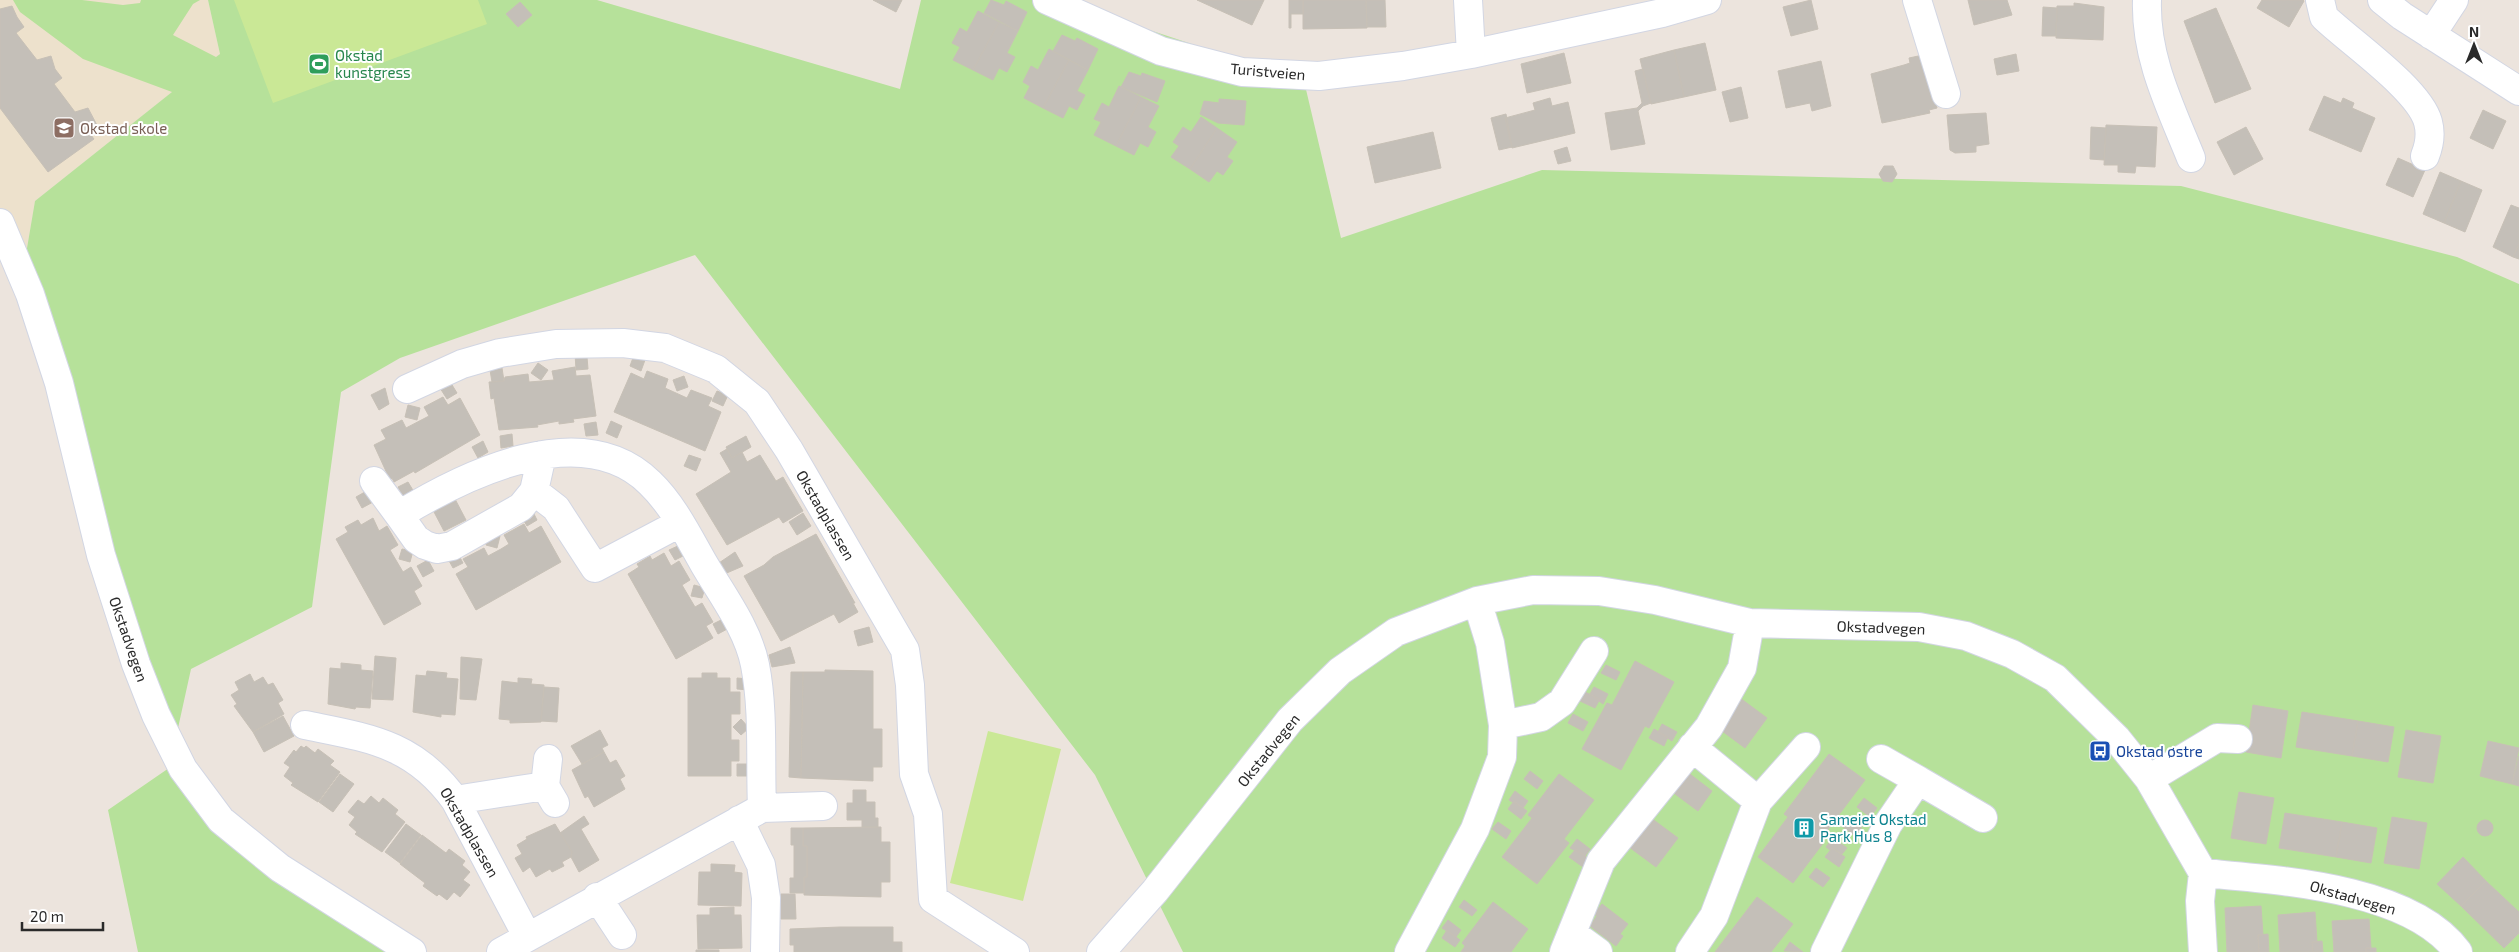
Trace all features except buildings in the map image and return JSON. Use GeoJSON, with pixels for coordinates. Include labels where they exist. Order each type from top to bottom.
{"type":"FeatureCollection","features":[{"type":"Feature","properties":{"kind":"street","name":"Turistveien"},"geometry":{"type":"LineString","coordinates":[[1047,0],[1161,51],[1242,72],[1319,76],[1403,66],[1470,54],[1693,2]]}},
{"type":"Feature","properties":{"kind":"street"},"geometry":{"type":"LineString","coordinates":[[1468,0],[1470,54]]}},
{"type":"Feature","properties":{"kind":"street"},"geometry":{"type":"LineString","coordinates":[[1917,0],[1946,94]]}},
{"type":"Feature","properties":{"kind":"street"},"geometry":{"type":"LineString","coordinates":[[2147,0],[2148,41],[2157,73],[2191,158]]}},
{"type":"Feature","properties":{"kind":"street"},"geometry":{"type":"LineString","coordinates":[[2320,0],[2324,16],[2412,93],[2428,122],[2429,144],[2425,156]]}},
{"type":"Feature","properties":{"kind":"street"},"geometry":{"type":"LineString","coordinates":[[2382,0],[2431,35],[2519,91]]}},
{"type":"Feature","properties":{"kind":"street"},"geometry":{"type":"LineString","coordinates":[[2431,35],[2454,0]]}},
{"type":"Feature","properties":{"kind":"street","name":"Okstadvegen"},"geometry":{"type":"LineString","coordinates":[[0,223],[30,294],[59,383],[102,554],[136,664],[156,715],[182,769],[221,820],[280,868],[412,952]]}},
{"type":"Feature","properties":{"kind":"street","name":"Okstadplassen"},"geometry":{"type":"LineString","coordinates":[[408,389],[512,342],[556,344],[613,343],[665,348],[716,369],[757,402],[789,450],[905,650],[910,685],[914,774],[928,814],[933,899],[1015,952]]}},
{"type":"Feature","properties":{"kind":"street"},"geometry":{"type":"LineString","coordinates":[[399,515],[475,474],[498,465],[542,455],[573,453],[598,456],[620,462],[649,482],[680,523],[744,633],[755,662],[758,687],[750,814],[766,898],[766,952]]}},
{"type":"Feature","properties":{"kind":"street"},"geometry":{"type":"LineString","coordinates":[[374,481],[416,539],[425,546],[437,549],[452,546],[522,506],[534,491],[542,455]]}},
{"type":"Feature","properties":{"kind":"street"},"geometry":{"type":"LineString","coordinates":[[534,491],[556,508],[595,568],[680,523]]}},
{"type":"Feature","properties":{"kind":"street","name":"Okstadvegen"},"geometry":{"type":"LineString","coordinates":[[1101,952],[1155,890],[1290,720],[1340,671],[1396,632],[1477,601],[1533,590],[1599,591],[1655,600],[1750,623],[1919,626],[1966,636],[2012,654],[2055,678],[2117,739],[2149,779],[2203,873],[2320,885],[2367,898],[2418,916],[2452,944],[2458,952]]}},
{"type":"Feature","properties":{"kind":"street"},"geometry":{"type":"LineString","coordinates":[[1409,952],[1475,829],[1502,757],[1503,725],[1490,643],[1477,601]]}},
{"type":"Feature","properties":{"kind":"street"},"geometry":{"type":"LineString","coordinates":[[1598,952],[1568,943],[1601,861],[1709,727],[1742,668],[1750,623]]}},
{"type":"Feature","properties":{"kind":"street"},"geometry":{"type":"LineString","coordinates":[[1503,725],[1542,717],[1562,702],[1594,650]]}},
{"type":"Feature","properties":{"kind":"street","name":"Okstadplassen"},"geometry":{"type":"LineString","coordinates":[[305,725],[392,746],[412,757],[443,783],[455,800],[527,936]]}},
{"type":"Feature","properties":{"kind":"street"},"geometry":{"type":"LineString","coordinates":[[2149,779],[2217,738],[2238,739]]}},
{"type":"Feature","properties":{"kind":"street"},"geometry":{"type":"LineString","coordinates":[[1692,747],[1758,801]]}},
{"type":"Feature","properties":{"kind":"street"},"geometry":{"type":"LineString","coordinates":[[1690,952],[1714,916],[1758,801],[1806,747]]}},
{"type":"Feature","properties":{"kind":"street"},"geometry":{"type":"LineString","coordinates":[[455,800],[550,794],[548,759]]}},
{"type":"Feature","properties":{"kind":"street"},"geometry":{"type":"LineString","coordinates":[[1881,759],[1983,818]]}},
{"type":"Feature","properties":{"kind":"street"},"geometry":{"type":"LineString","coordinates":[[1825,952],[1888,824],[1918,780]]}},
{"type":"Feature","properties":{"kind":"street"},"geometry":{"type":"LineString","coordinates":[[501,952],[597,897],[750,814],[823,806]]}},
{"type":"Feature","properties":{"kind":"street"},"geometry":{"type":"LineString","coordinates":[[2203,873],[2200,901],[2203,952]]}},
{"type":"Feature","properties":{"kind":"street"},"geometry":{"type":"LineString","coordinates":[[597,897],[622,935]]}},
{"type":"Feature","properties":{"kind":"shaded area","name":"Okstad skole"},"geometry":{"type":"Polygon","coordinates":[[[0,0],[208,0],[220,54],[35,201],[25,260],[0,208],[0,0]]]}},
{"type":"Feature","properties":{"kind":"green space"},"geometry":{"type":"Polygon","coordinates":[[[13,0],[82,0],[123,5],[140,3],[141,0],[200,0],[193,4],[173,35],[216,57],[220,54],[208,0],[597,0],[900,89],[921,0],[1072,0],[1092,11],[1304,81],[1341,238],[1542,170],[2181,186],[2457,257],[2519,284],[2519,952],[1183,952],[1095,775],[695,255],[400,358],[341,392],[312,607],[191,669],[169,769],[301,885],[420,952],[138,952],[108,810],[169,768],[25,260],[35,201],[172,92],[83,59],[20,12],[13,0]]]}},
{"type":"Feature","properties":{"kind":"green space","name":"Okstad kunstgress"},"geometry":{"type":"Polygon","coordinates":[[[234,0],[478,0],[487,24],[273,103],[234,0]]]}},
{"type":"Feature","properties":{"kind":"green space"},"geometry":{"type":"Polygon","coordinates":[[[988,731],[1061,749],[1023,901],[950,883],[988,731]]]}},
{"type":"Feature","properties":{"kind":"place","name":"Okstad kunstgress"},"geometry":{"type":"Point","coordinates":[319,64]}},
{"type":"Feature","properties":{"kind":"place","name":"Okstad skole"},"geometry":{"type":"Point","coordinates":[64,128]}},
{"type":"Feature","properties":{"kind":"place","name":"Okstad østre"},"geometry":{"type":"Point","coordinates":[2100,751]}},
{"type":"Feature","properties":{"kind":"place","name":"Sameiet Okstad Park Hus 8"},"geometry":{"type":"Point","coordinates":[1804,828]}}]}
